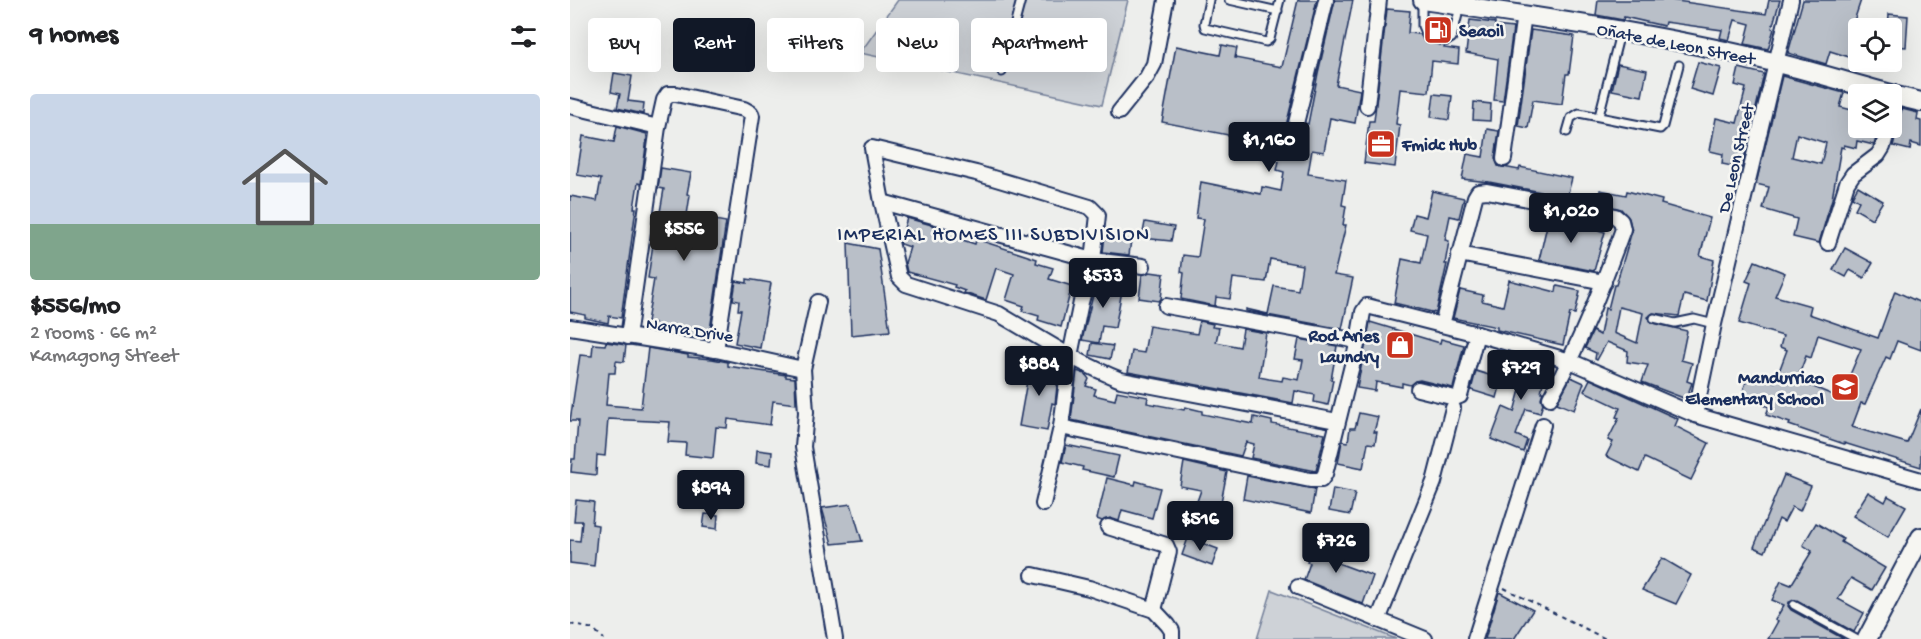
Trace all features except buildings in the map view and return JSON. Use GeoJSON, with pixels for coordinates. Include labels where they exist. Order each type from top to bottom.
{"type":"FeatureCollection","features":[{"type":"Feature","properties":{"kind":"main road","name":"Oñate de Leon Street"},"geometry":{"type":"LineString","coordinates":[[1423,0],[1466,4],[1620,30],[1776,63],[1848,85]]}},
{"type":"Feature","properties":{"kind":"main road","name":"Oñate de Leon Street"},"geometry":{"type":"LineString","coordinates":[[1902,100],[1921,102]]}},
{"type":"Feature","properties":{"kind":"main road"},"geometry":{"type":"LineString","coordinates":[[1867,638],[1921,537]]}},
{"type":"Feature","properties":{"kind":"street"},"geometry":{"type":"LineString","coordinates":[[1291,144],[1326,0]]}},
{"type":"Feature","properties":{"kind":"street"},"geometry":{"type":"LineString","coordinates":[[1367,106],[1379,0]]}},
{"type":"Feature","properties":{"kind":"street","name":"De Leon Street"},"geometry":{"type":"LineString","coordinates":[[1695,415],[1714,324],[1791,0]]}},
{"type":"Feature","properties":{"kind":"street"},"geometry":{"type":"LineString","coordinates":[[1119,112],[1147,77],[1154,64],[1163,1]]}},
{"type":"Feature","properties":{"kind":"street"},"geometry":{"type":"LineString","coordinates":[[1504,159],[1524,14]]}},
{"type":"Feature","properties":{"kind":"street"},"geometry":{"type":"LineString","coordinates":[[628,337],[663,100],[668,94],[676,94],[744,109],[752,116],[716,351]]}},
{"type":"Feature","properties":{"kind":"street"},"geometry":{"type":"LineString","coordinates":[[570,106],[658,127]]}},
{"type":"Feature","properties":{"kind":"street"},"geometry":{"type":"LineString","coordinates":[[1828,243],[1847,183],[1853,174],[1878,155],[1885,138]]}},
{"type":"Feature","properties":{"kind":"street"},"geometry":{"type":"LineString","coordinates":[[1043,504],[1061,427],[1070,356],[1081,302],[1093,260],[1098,215],[1090,207],[976,173],[872,147],[882,202],[902,281],[999,314],[1070,356],[1090,368],[1132,383],[1337,421]]}},
{"type":"Feature","properties":{"kind":"street"},"geometry":{"type":"LineString","coordinates":[[1442,325],[1459,254],[1478,192],[1486,191],[1615,216],[1621,221],[1623,230],[1604,282],[1570,361],[1550,398]]}},
{"type":"Feature","properties":{"kind":"street"},"geometry":{"type":"LineString","coordinates":[[882,202],[1093,260],[1143,266]]}},
{"type":"Feature","properties":{"kind":"street"},"geometry":{"type":"LineString","coordinates":[[1459,254],[1604,282]]}},
{"type":"Feature","properties":{"kind":"street"},"geometry":{"type":"LineString","coordinates":[[818,302],[803,369],[806,412],[803,447],[835,639]]}},
{"type":"Feature","properties":{"kind":"street"},"geometry":{"type":"LineString","coordinates":[[1166,306],[1358,341]]}},
{"type":"Feature","properties":{"kind":"street"},"geometry":{"type":"LineString","coordinates":[[1061,427],[1310,480],[1321,480],[1325,474],[1363,312],[1367,306],[1570,361],[1695,415],[1921,480]]}},
{"type":"Feature","properties":{"kind":"street","name":"Narra Drive"},"geometry":{"type":"LineString","coordinates":[[570,328],[716,351],[803,369]]}},
{"type":"Feature","properties":{"kind":"street"},"geometry":{"type":"LineString","coordinates":[[1418,389],[1455,398],[1460,396],[1477,334]]}},
{"type":"Feature","properties":{"kind":"street"},"geometry":{"type":"LineString","coordinates":[[1378,620],[1434,482],[1454,408]]}},
{"type":"Feature","properties":{"kind":"street"},"geometry":{"type":"LineString","coordinates":[[1474,639],[1543,425]]}},
{"type":"Feature","properties":{"kind":"street"},"geometry":{"type":"LineString","coordinates":[[1108,527],[1166,545],[1168,548],[1169,552],[1154,610]]}},
{"type":"Feature","properties":{"kind":"street"},"geometry":{"type":"LineString","coordinates":[[1033,575],[1089,588],[1154,610],[1172,631],[1172,639]]}},
{"type":"Feature","properties":{"kind":"street"},"geometry":{"type":"LineString","coordinates":[[1298,587],[1425,639]]}},
{"type":"Feature","properties":{"kind":"lane"},"geometry":{"type":"LineString","coordinates":[[1016,18],[1021,0]]}},
{"type":"Feature","properties":{"kind":"lane"},"geometry":{"type":"LineString","coordinates":[[1209,0],[1205,28],[1266,42],[1270,39],[1280,0]]}},
{"type":"Feature","properties":{"kind":"lane"},"geometry":{"type":"LineString","coordinates":[[1229,0],[1278,11]]}},
{"type":"Feature","properties":{"kind":"lane"},"geometry":{"type":"LineString","coordinates":[[1423,0],[1422,26],[1426,37],[1447,41],[1452,38],[1466,4]]}},
{"type":"Feature","properties":{"kind":"lane"},"geometry":{"type":"LineString","coordinates":[[1599,116],[1620,30]]}},
{"type":"Feature","properties":{"kind":"lane"},"geometry":{"type":"LineString","coordinates":[[1567,132],[1574,115],[1579,113],[1660,129],[1663,126],[1678,65]]}},
{"type":"Feature","properties":{"kind":"lane"},"geometry":{"type":"LineString","coordinates":[[1654,318],[1675,323],[1694,319],[1714,324]]}},
{"type":"Feature","properties":{"kind":"lane"},"geometry":{"type":"LineString","coordinates":[[1794,605],[1867,638]]}},
{"type":"Feature","properties":{"kind":"path"},"geometry":{"type":"LineString","coordinates":[[1493,583],[1606,639]]}},
{"type":"Feature","properties":{"kind":"path"},"geometry":{"type":"LineString","coordinates":[[570,624],[593,629],[604,639]]}},
{"type":"Feature","properties":{"kind":"shaded area"},"geometry":{"type":"Polygon","coordinates":[[[898,0],[1128,0],[1102,105],[948,72],[959,72],[959,18],[885,18],[898,0]]]}},
{"type":"Feature","properties":{"kind":"shaded area"},"geometry":{"type":"Polygon","coordinates":[[[876,31],[876,56],[864,54],[864,47],[876,31]]]}},
{"type":"Feature","properties":{"kind":"shaded area"},"geometry":{"type":"Polygon","coordinates":[[[1272,590],[1396,639],[1257,639],[1272,590]]]}},
{"type":"Feature","properties":{"kind":"place","name":"Seaoil"},"geometry":{"type":"Point","coordinates":[1438,30]}},
{"type":"Feature","properties":{"kind":"place","name":"Fmidc Hub"},"geometry":{"type":"Point","coordinates":[1381,144]}},
{"type":"Feature","properties":{"kind":"place","name":"Rod Aries Laundry"},"geometry":{"type":"Point","coordinates":[1400,345]}},
{"type":"Feature","properties":{"kind":"place","name":"Mandurriao Elementary School"},"geometry":{"type":"Point","coordinates":[1845,387]}},
{"type":"Feature","properties":{"kind":"district","name":"IMPERIAL HOMES III SUBDIVISION"},"geometry":{"type":"Point","coordinates":[994,233]}}]}
